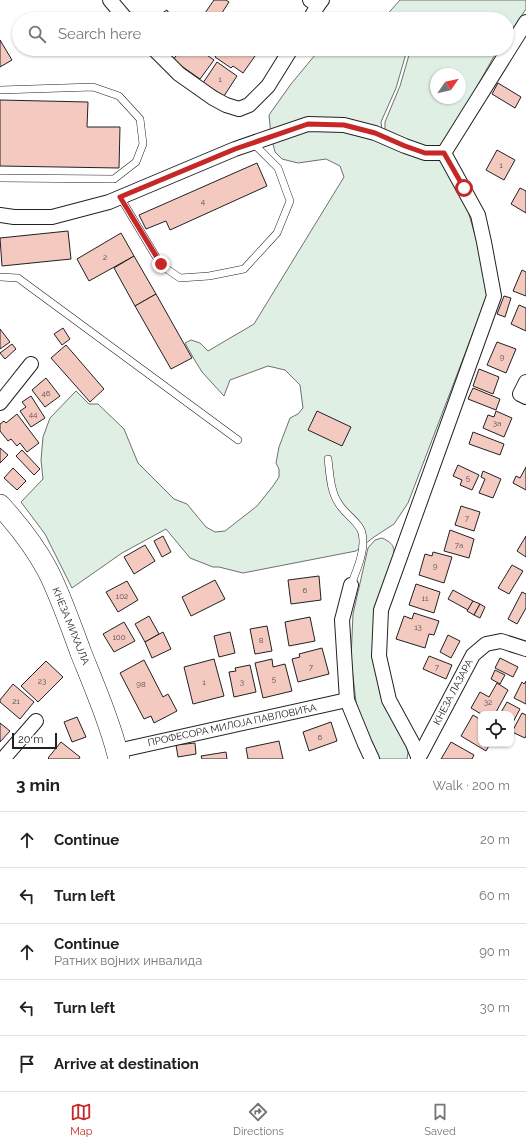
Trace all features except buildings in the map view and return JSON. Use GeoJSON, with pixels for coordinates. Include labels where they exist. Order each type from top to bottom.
{"type":"FeatureCollection","features":[{"type":"Feature","properties":{"kind":"main road","name":"КНЕЗА МИХАЈЛА"},"geometry":{"type":"LineString","coordinates":[[0,504],[26,536],[48,571],[92,680],[118,755]]}},
{"type":"Feature","properties":{"kind":"street"},"geometry":{"type":"LineString","coordinates":[[110,0],[120,12]]}},
{"type":"Feature","properties":{"kind":"street"},"geometry":{"type":"LineString","coordinates":[[313,12],[317,2]]}},
{"type":"Feature","properties":{"kind":"street"},"geometry":{"type":"LineString","coordinates":[[514,41],[526,22]]}},
{"type":"Feature","properties":{"kind":"street"},"geometry":{"type":"LineString","coordinates":[[161,56],[180,74],[213,98],[226,106],[239,109],[249,104],[268,86],[287,56]]}},
{"type":"Feature","properties":{"kind":"street"},"geometry":{"type":"LineString","coordinates":[[444,153],[505,56]]}},
{"type":"Feature","properties":{"kind":"street"},"geometry":{"type":"LineString","coordinates":[[0,215],[14,217],[52,217],[109,202],[252,142],[308,124],[344,125],[375,133],[425,153],[444,153]]}},
{"type":"Feature","properties":{"kind":"street"},"geometry":{"type":"LineString","coordinates":[[418,759],[413,744],[389,700],[379,656],[381,610],[494,296],[478,215],[444,153]]}},
{"type":"Feature","properties":{"kind":"street"},"geometry":{"type":"LineString","coordinates":[[0,403],[30,364]]}},
{"type":"Feature","properties":{"kind":"street"},"geometry":{"type":"LineString","coordinates":[[526,382],[520,394],[526,397]]}},
{"type":"Feature","properties":{"kind":"street"},"geometry":{"type":"LineString","coordinates":[[351,585],[342,620],[347,700],[372,759]]}},
{"type":"Feature","properties":{"kind":"street","name":"КНЕЗА ЛАЗАРА"},"geometry":{"type":"LineString","coordinates":[[418,759],[472,655],[486,644],[501,642],[526,649]]}},
{"type":"Feature","properties":{"kind":"street","name":"ПРОФЕСОРА МИЛОЈА ПАВЛОВИЋА"},"geometry":{"type":"LineString","coordinates":[[118,755],[347,700]]}},
{"type":"Feature","properties":{"kind":"street"},"geometry":{"type":"LineString","coordinates":[[3,759],[36,721]]}},
{"type":"Feature","properties":{"kind":"lane"},"geometry":{"type":"LineString","coordinates":[[0,90],[93,87],[119,96],[140,119],[143,144],[136,162],[114,179],[0,178]]}},
{"type":"Feature","properties":{"kind":"lane"},"geometry":{"type":"LineString","coordinates":[[120,197],[161,264],[180,278],[209,276],[244,269],[277,233],[290,201],[278,168],[252,142]]}},
{"type":"Feature","properties":{"kind":"lane"},"geometry":{"type":"LineString","coordinates":[[0,277],[18,278],[238,440]]}},
{"type":"Feature","properties":{"kind":"lane"},"geometry":{"type":"LineString","coordinates":[[328,459],[331,487],[339,504],[362,532],[363,548],[351,585]]}},
{"type":"Feature","properties":{"kind":"green space"},"geometry":{"type":"Polygon","coordinates":[[[400,0],[526,0],[526,9],[514,27],[514,12],[389,12],[400,0]]]}},
{"type":"Feature","properties":{"kind":"green space"},"geometry":{"type":"Polygon","coordinates":[[[314,56],[405,56],[396,88],[381,122],[384,144],[444,162],[468,211],[482,259],[487,296],[408,503],[394,524],[356,551],[243,573],[213,567],[190,558],[166,529],[122,553],[72,588],[45,534],[21,502],[43,479],[41,460],[43,437],[50,418],[76,391],[89,404],[98,404],[124,429],[138,463],[174,499],[187,504],[206,527],[215,532],[225,531],[257,506],[279,477],[279,469],[276,463],[279,447],[290,418],[298,414],[303,408],[300,385],[285,370],[268,366],[230,380],[224,396],[202,372],[185,343],[191,340],[200,343],[208,351],[254,324],[344,177],[340,166],[326,159],[298,163],[282,159],[275,152],[271,136],[269,115],[291,84],[314,56]]]}},
{"type":"Feature","properties":{"kind":"green space"},"geometry":{"type":"Polygon","coordinates":[[[409,56],[494,56],[449,136],[440,148],[416,146],[385,129],[385,122],[400,86],[409,56]]]}},
{"type":"Feature","properties":{"kind":"green space"},"geometry":{"type":"Polygon","coordinates":[[[382,538],[392,544],[394,553],[373,649],[409,746],[407,759],[380,759],[364,728],[356,702],[351,659],[353,614],[368,548],[375,540],[382,538]]]}},
{"type":"Feature","properties":{"kind":"route"},"geometry":{"type":"LineString","coordinates":[[161,264],[120,197],[235,149],[308,124],[344,125],[375,133],[425,153],[444,153],[464,188]]}}]}
